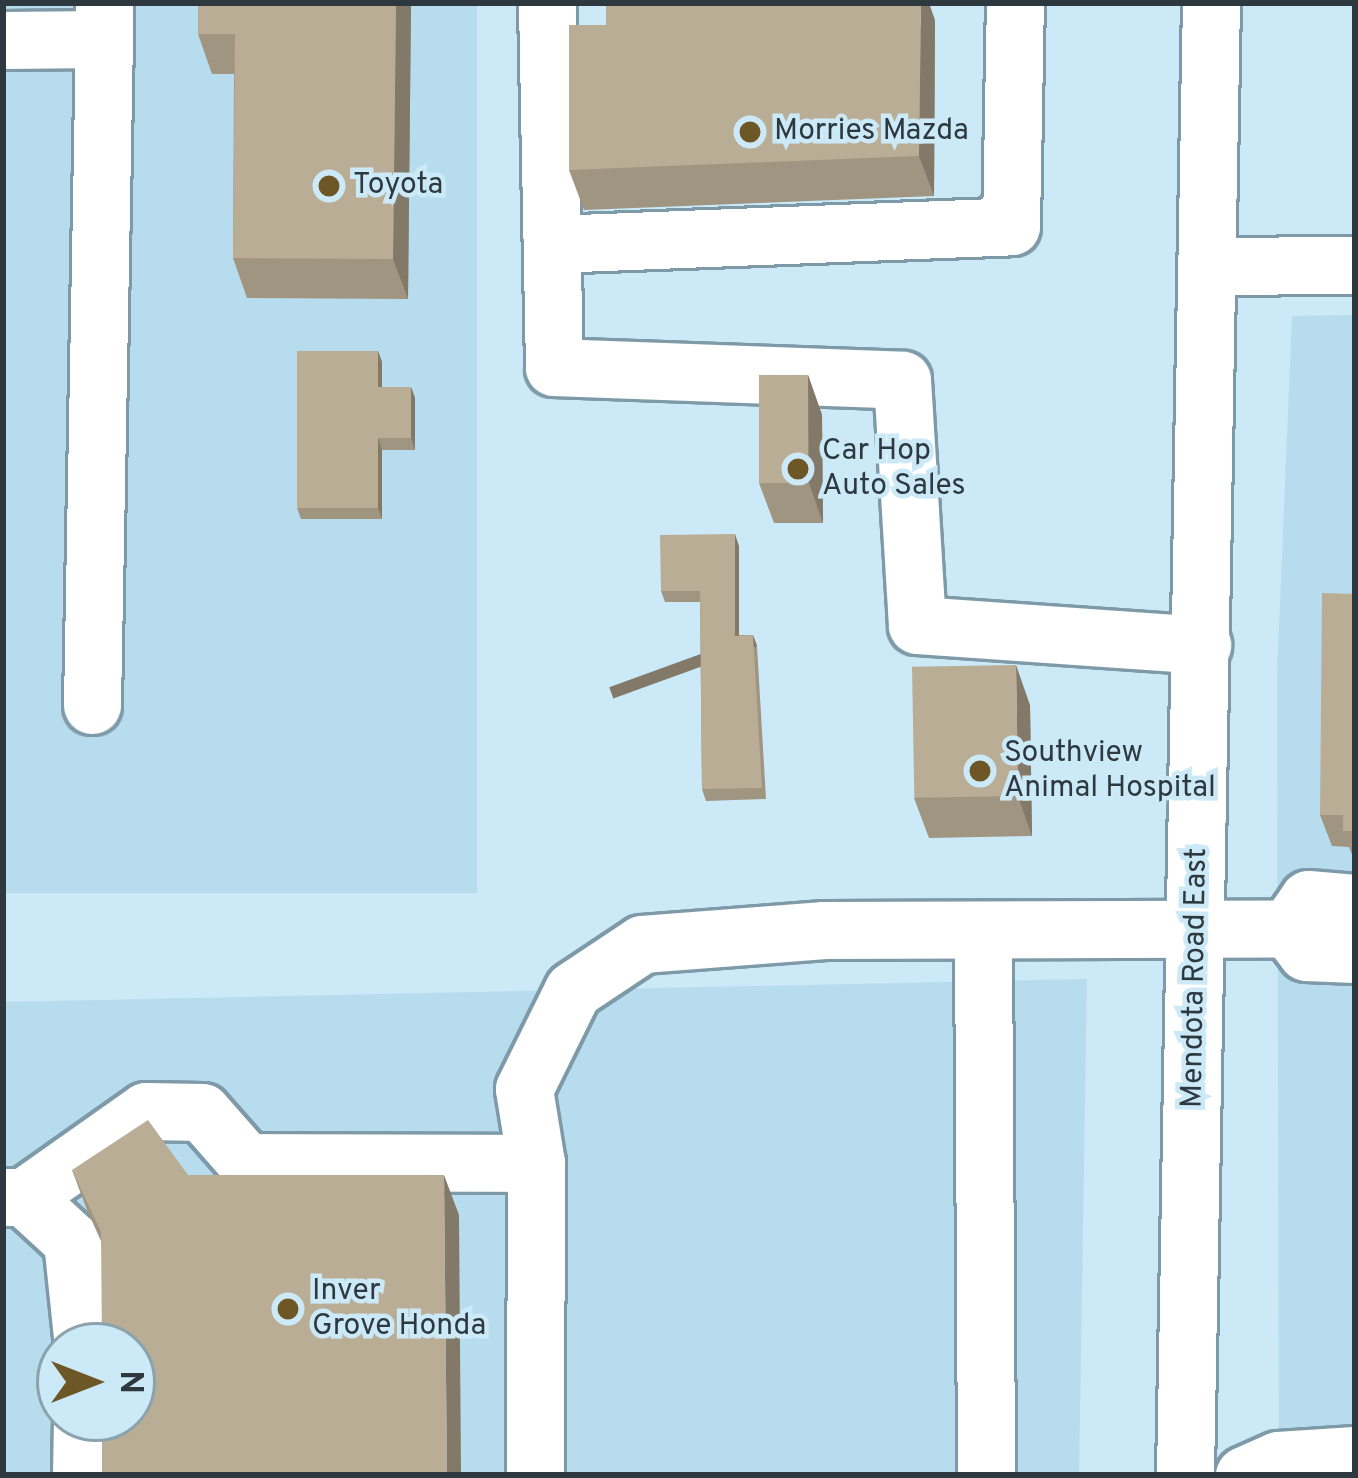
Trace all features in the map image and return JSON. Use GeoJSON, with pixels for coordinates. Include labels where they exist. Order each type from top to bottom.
{"type":"FeatureCollection","features":[{"type":"Feature","properties":{"kind":"street"},"geometry":{"type":"LineString","coordinates":[[547,3],[554,367],[902,380],[917,625],[1202,645]]}},
{"type":"Feature","properties":{"kind":"street"},"geometry":{"type":"LineString","coordinates":[[552,244],[1011,226],[1015,3]]}},
{"type":"Feature","properties":{"kind":"street","name":"Mendota Road East"},"geometry":{"type":"LineString","coordinates":[[1185,1475],[1210,3]]}},
{"type":"Feature","properties":{"kind":"street"},"geometry":{"type":"LineString","coordinates":[[3,40],[104,21],[92,704]]}},
{"type":"Feature","properties":{"kind":"street"},"geometry":{"type":"LineString","coordinates":[[1208,266],[1355,265]]}},
{"type":"Feature","properties":{"kind":"street"},"geometry":{"type":"LineString","coordinates":[[1288,928],[1307,899],[1355,903]]}},
{"type":"Feature","properties":{"kind":"street"},"geometry":{"type":"LineString","coordinates":[[535,1475],[536,1163],[524,1089],[573,989],[642,944],[824,930],[1197,933],[1288,928]]}},
{"type":"Feature","properties":{"kind":"street"},"geometry":{"type":"LineString","coordinates":[[1288,928],[1306,952],[1355,954]]}},
{"type":"Feature","properties":{"kind":"street"},"geometry":{"type":"LineString","coordinates":[[983,931],[986,1475]]}},
{"type":"Feature","properties":{"kind":"street"},"geometry":{"type":"LineString","coordinates":[[80,1322],[71,1241],[14,1197],[146,1111],[202,1112],[246,1162],[536,1163]]}},
{"type":"Feature","properties":{"kind":"street"},"geometry":{"type":"LineString","coordinates":[[81,1475],[82,1442]]}},
{"type":"Feature","properties":{"kind":"street"},"geometry":{"type":"LineString","coordinates":[[1244,1475],[1277,1460],[1355,1455]]}},
{"type":"Feature","properties":{"kind":"shaded area"},"geometry":{"type":"Polygon","coordinates":[[[3,3],[477,3],[477,893],[3,893],[3,3]]]}},
{"type":"Feature","properties":{"kind":"shaded area"},"geometry":{"type":"Polygon","coordinates":[[[1355,315],[1355,1475],[1279,1475],[1277,675],[1292,316],[1355,315]]]}},
{"type":"Feature","properties":{"kind":"shaded area"},"geometry":{"type":"Polygon","coordinates":[[[1087,979],[1079,1475],[3,1475],[3,1002],[1087,979]]]}},
{"type":"Feature","properties":{"kind":"building","name":"Toyota"},"geometry":{"type":"Polygon","coordinates":[[[198,3],[396,3],[393,259],[233,258],[235,34],[198,34],[198,3]]]}},
{"type":"Feature","properties":{"kind":"building","name":"Morries Mazda"},"geometry":{"type":"Polygon","coordinates":[[[606,3],[921,3],[919,156],[569,170],[569,25],[606,25],[606,3]]]}},
{"type":"Feature","properties":{"kind":"building"},"geometry":{"type":"Polygon","coordinates":[[[297,351],[378,351],[378,387],[411,387],[411,438],[378,438],[378,508],[297,508],[297,351]]]}},
{"type":"Feature","properties":{"kind":"building"},"geometry":{"type":"Polygon","coordinates":[[[759,375],[808,375],[808,483],[759,483],[759,375]]]}},
{"type":"Feature","properties":{"kind":"building"},"geometry":{"type":"Polygon","coordinates":[[[735,534],[735,636],[753,635],[762,788],[702,789],[700,591],[661,591],[660,535],[735,534]]]}},
{"type":"Feature","properties":{"kind":"building"},"geometry":{"type":"Polygon","coordinates":[[[1322,593],[1355,594],[1355,831],[1343,831],[1343,815],[1320,815],[1322,593]]]}},
{"type":"Feature","properties":{"kind":"building"},"geometry":{"type":"Polygon","coordinates":[[[1016,665],[1018,796],[914,798],[912,667],[1016,665]]]}},
{"type":"Feature","properties":{"kind":"building","name":"Inver Grove Honda"},"geometry":{"type":"Polygon","coordinates":[[[148,1120],[188,1175],[444,1175],[447,1475],[102,1475],[102,1442],[156,1442],[156,1322],[102,1322],[101,1232],[72,1170],[148,1120]]]}},
{"type":"Feature","properties":{"kind":"place","name":"Morries Mazda"},"geometry":{"type":"Point","coordinates":[750,132]}},
{"type":"Feature","properties":{"kind":"place","name":"Toyota"},"geometry":{"type":"Point","coordinates":[329,186]}},
{"type":"Feature","properties":{"kind":"place","name":"Car Hop Auto Sales"},"geometry":{"type":"Point","coordinates":[798,469]}},
{"type":"Feature","properties":{"kind":"place","name":"Southview Animal Hospital"},"geometry":{"type":"Point","coordinates":[980,771]}},
{"type":"Feature","properties":{"kind":"place","name":"Inver Grove Honda"},"geometry":{"type":"Point","coordinates":[288,1309]}}]}
